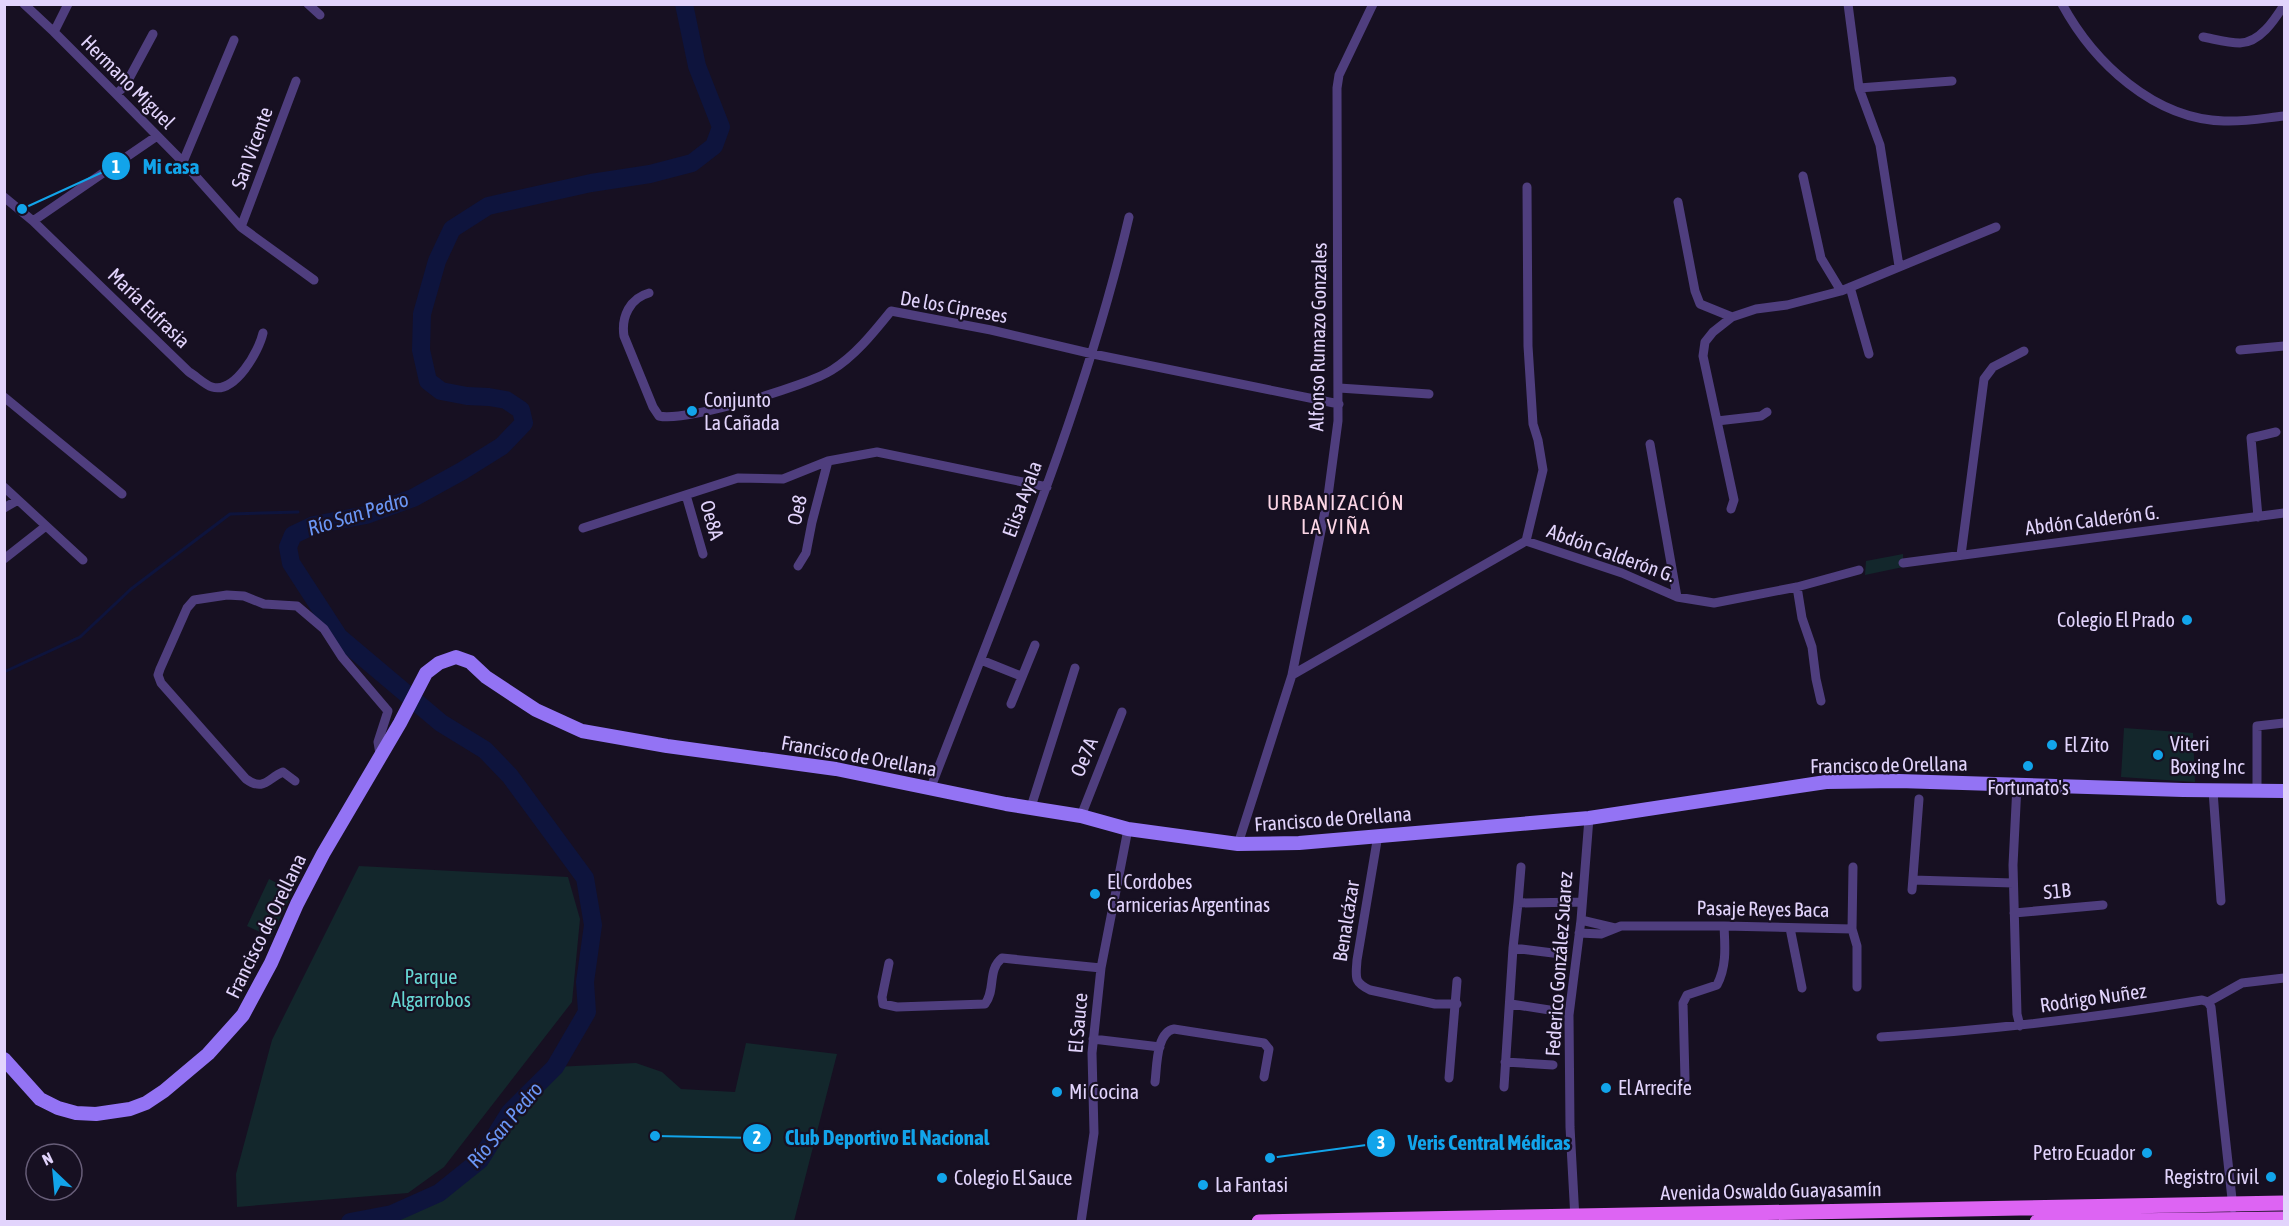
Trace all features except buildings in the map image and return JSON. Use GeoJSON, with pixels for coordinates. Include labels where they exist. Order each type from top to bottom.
{"type":"FeatureCollection","features":[{"type":"Feature","properties":{"kind":"main road","name":"Avenida Oswaldo Guayasamín"},"geometry":{"type":"LineString","coordinates":[[2037,1221],[2233,1215],[2284,1203]]}},
{"type":"Feature","properties":{"kind":"main road","name":"Avenida Oswaldo Guayasamín"},"geometry":{"type":"LineString","coordinates":[[1259,1221],[2233,1215],[2284,1219]]}},
{"type":"Feature","properties":{"kind":"street","name":"Hermano Miguel"},"geometry":{"type":"LineString","coordinates":[[24,4],[183,162],[241,227],[314,280]]}},
{"type":"Feature","properties":{"kind":"street"},"geometry":{"type":"LineString","coordinates":[[54,32],[68,4]]}},
{"type":"Feature","properties":{"kind":"street"},"geometry":{"type":"LineString","coordinates":[[308,4],[320,15]]}},
{"type":"Feature","properties":{"kind":"street"},"geometry":{"type":"LineString","coordinates":[[1848,4],[1859,88],[1880,145],[1899,266]]}},
{"type":"Feature","properties":{"kind":"street"},"geometry":{"type":"LineString","coordinates":[[2062,4],[2081,35],[2115,73],[2141,93],[2162,105],[2204,119],[2224,122],[2284,116]]}},
{"type":"Feature","properties":{"kind":"street","name":"Alfonso Rumazo Gonzales"},"geometry":{"type":"LineString","coordinates":[[1238,844],[1292,675],[1328,495],[1339,404],[1337,88],[1339,75],[1376,5]]}},
{"type":"Feature","properties":{"kind":"street"},"geometry":{"type":"LineString","coordinates":[[2203,36],[2242,44],[2256,37],[2273,23],[2284,5]]}},
{"type":"Feature","properties":{"kind":"street"},"geometry":{"type":"LineString","coordinates":[[116,94],[125,86],[153,34]]}},
{"type":"Feature","properties":{"kind":"street"},"geometry":{"type":"LineString","coordinates":[[183,162],[234,40]]}},
{"type":"Feature","properties":{"kind":"street","name":"San Vicente"},"geometry":{"type":"LineString","coordinates":[[241,227],[296,81]]}},
{"type":"Feature","properties":{"kind":"street"},"geometry":{"type":"LineString","coordinates":[[1859,88],[1952,81]]}},
{"type":"Feature","properties":{"kind":"street"},"geometry":{"type":"LineString","coordinates":[[33,221],[157,136]]}},
{"type":"Feature","properties":{"kind":"street"},"geometry":{"type":"LineString","coordinates":[[1803,176],[1821,258],[1846,289],[1869,354]]}},
{"type":"Feature","properties":{"kind":"street"},"geometry":{"type":"LineString","coordinates":[[1292,675],[1526,541],[1543,470],[1533,424],[1530,376],[1526,257],[1527,187]]}},
{"type":"Feature","properties":{"kind":"street","name":"María Eufrasia"},"geometry":{"type":"LineString","coordinates":[[4,197],[33,221],[189,372],[212,387],[221,387],[240,376],[261,343],[263,333]]}},
{"type":"Feature","properties":{"kind":"street"},"geometry":{"type":"LineString","coordinates":[[1678,202],[1695,291],[1701,304],[1732,317]]}},
{"type":"Feature","properties":{"kind":"street","name":"Elisa Ayala"},"geometry":{"type":"LineString","coordinates":[[931,787],[1047,487],[1093,354],[1114,282],[1129,217]]}},
{"type":"Feature","properties":{"kind":"street"},"geometry":{"type":"LineString","coordinates":[[1731,508],[1734,500],[1703,356],[1705,342],[1713,332],[1732,317],[1756,309],[1787,305],[1846,289],[1996,227]]}},
{"type":"Feature","properties":{"kind":"street","name":"De los Cipreses"},"geometry":{"type":"LineString","coordinates":[[649,293],[638,296],[631,303],[622,326],[653,407],[659,416],[664,418],[714,410],[820,378],[846,361],[891,311],[1339,404]]}},
{"type":"Feature","properties":{"kind":"street"},"geometry":{"type":"LineString","coordinates":[[2240,350],[2284,346]]}},
{"type":"Feature","properties":{"kind":"street"},"geometry":{"type":"LineString","coordinates":[[1961,555],[1984,379],[1993,367],[2024,351]]}},
{"type":"Feature","properties":{"kind":"street"},"geometry":{"type":"LineString","coordinates":[[1339,388],[1429,394]]}},
{"type":"Feature","properties":{"kind":"street"},"geometry":{"type":"LineString","coordinates":[[4,397],[122,494]]}},
{"type":"Feature","properties":{"kind":"street"},"geometry":{"type":"LineString","coordinates":[[1717,421],[1761,416],[1767,412]]}},
{"type":"Feature","properties":{"kind":"street"},"geometry":{"type":"LineString","coordinates":[[2258,517],[2251,438],[2276,432]]}},
{"type":"Feature","properties":{"kind":"street"},"geometry":{"type":"LineString","coordinates":[[1650,444],[1677,597]]}},
{"type":"Feature","properties":{"kind":"street"},"geometry":{"type":"LineString","coordinates":[[584,528],[738,478],[783,479],[828,461],[877,452],[1047,487]]}},
{"type":"Feature","properties":{"kind":"street","name":"Oe8"},"geometry":{"type":"LineString","coordinates":[[798,566],[806,553],[828,461]]}},
{"type":"Feature","properties":{"kind":"street"},"geometry":{"type":"LineString","coordinates":[[4,487],[83,560]]}},
{"type":"Feature","properties":{"kind":"street","name":"Oe8A"},"geometry":{"type":"LineString","coordinates":[[686,495],[703,554]]}},
{"type":"Feature","properties":{"kind":"street"},"geometry":{"type":"LineString","coordinates":[[4,508],[18,500]]}},
{"type":"Feature","properties":{"kind":"street","name":"Abdón Calderón G."},"geometry":{"type":"LineString","coordinates":[[1903,563],[2284,513]]}},
{"type":"Feature","properties":{"kind":"street"},"geometry":{"type":"LineString","coordinates":[[4,559],[46,526]]}},
{"type":"Feature","properties":{"kind":"street","name":"Abdón Calderón G."},"geometry":{"type":"LineString","coordinates":[[1526,541],[1622,573],[1677,597],[1714,603],[1797,587],[1859,570]]}},
{"type":"Feature","properties":{"kind":"street"},"geometry":{"type":"LineString","coordinates":[[1797,587],[1802,618],[1812,647],[1821,701]]}},
{"type":"Feature","properties":{"kind":"street"},"geometry":{"type":"LineString","coordinates":[[295,781],[286,772],[263,784],[256,784],[246,779],[161,683],[158,675],[160,669],[187,608],[194,600],[227,595],[244,596],[264,604],[297,606],[312,618],[324,629],[342,657],[388,711],[378,742],[381,754]]}},
{"type":"Feature","properties":{"kind":"street"},"geometry":{"type":"LineString","coordinates":[[1011,704],[1035,645]]}},
{"type":"Feature","properties":{"kind":"street","name":"Francisco de Orellana"},"geometry":{"type":"LineString","coordinates":[[4,1059],[40,1099],[75,1113],[104,1114],[130,1109],[165,1091],[208,1054],[243,1015],[271,963],[297,904],[323,854],[401,721],[422,680],[439,663],[448,658],[465,658],[486,677],[536,710],[582,731],[667,746],[836,769],[1006,804],[1081,816],[1128,829],[1238,844],[1299,843],[1589,818],[1826,782],[1899,781],[2213,791],[2284,791]]}},
{"type":"Feature","properties":{"kind":"street"},"geometry":{"type":"LineString","coordinates":[[981,660],[1021,676]]}},
{"type":"Feature","properties":{"kind":"street"},"geometry":{"type":"LineString","coordinates":[[1030,807],[1075,668]]}},
{"type":"Feature","properties":{"kind":"street","name":"Oe7A"},"geometry":{"type":"LineString","coordinates":[[1081,816],[1122,712]]}},
{"type":"Feature","properties":{"kind":"street"},"geometry":{"type":"LineString","coordinates":[[2257,791],[2257,726],[2284,723]]}},
{"type":"Feature","properties":{"kind":"street","name":"Rodrigo Nuñez"},"geometry":{"type":"LineString","coordinates":[[2017,785],[2013,883],[2017,1014],[2020,1026],[2121,1014],[2202,1000],[2208,1002]]}},
{"type":"Feature","properties":{"kind":"street"},"geometry":{"type":"LineString","coordinates":[[2213,791],[2221,901]]}},
{"type":"Feature","properties":{"kind":"street"},"geometry":{"type":"LineString","coordinates":[[1912,890],[1919,799]]}},
{"type":"Feature","properties":{"kind":"street","name":"Federico González Suarez"},"geometry":{"type":"LineString","coordinates":[[1575,1219],[1570,1127],[1569,1015],[1581,920],[1589,818]]}},
{"type":"Feature","properties":{"kind":"street","name":"El Sauce"},"geometry":{"type":"LineString","coordinates":[[1081,1221],[1094,1133],[1093,1039],[1101,968],[1128,829]]}},
{"type":"Feature","properties":{"kind":"street","name":"Benalcázar"},"geometry":{"type":"LineString","coordinates":[[1378,835],[1356,978],[1360,985],[1370,990],[1434,1004],[1457,1004]]}},
{"type":"Feature","properties":{"kind":"street"},"geometry":{"type":"LineString","coordinates":[[1504,1087],[1521,867]]}},
{"type":"Feature","properties":{"kind":"street"},"geometry":{"type":"LineString","coordinates":[[1852,929],[1853,867]]}},
{"type":"Feature","properties":{"kind":"street"},"geometry":{"type":"LineString","coordinates":[[1913,880],[2013,883]]}},
{"type":"Feature","properties":{"kind":"street"},"geometry":{"type":"LineString","coordinates":[[1518,903],[1581,902]]}},
{"type":"Feature","properties":{"kind":"street","name":"S1B"},"geometry":{"type":"LineString","coordinates":[[2014,913],[2103,905]]}},
{"type":"Feature","properties":{"kind":"street","name":"Pasaje Reyes Baca"},"geometry":{"type":"LineString","coordinates":[[1581,920],[1615,928],[1724,926],[1852,929],[1857,946],[1857,987]]}},
{"type":"Feature","properties":{"kind":"street"},"geometry":{"type":"LineString","coordinates":[[1685,1079],[1683,1003],[1687,995],[1718,985],[1725,963],[1724,926]]}},
{"type":"Feature","properties":{"kind":"street","name":"Pasaje Reyes Baca"},"geometry":{"type":"LineString","coordinates":[[1579,933],[1601,934],[1615,928]]}},
{"type":"Feature","properties":{"kind":"street"},"geometry":{"type":"LineString","coordinates":[[1791,928],[1802,988]]}},
{"type":"Feature","properties":{"kind":"street"},"geometry":{"type":"LineString","coordinates":[[1513,948],[1561,954]]}},
{"type":"Feature","properties":{"kind":"street"},"geometry":{"type":"LineString","coordinates":[[889,963],[882,997],[883,1004],[897,1007],[985,1004],[991,992],[994,967],[1002,958],[1101,968]]}},
{"type":"Feature","properties":{"kind":"street"},"geometry":{"type":"LineString","coordinates":[[2233,1215],[2211,1007],[2208,1002],[2242,983],[2284,978]]}},
{"type":"Feature","properties":{"kind":"street"},"geometry":{"type":"LineString","coordinates":[[1449,1078],[1457,1004],[1457,981]]}},
{"type":"Feature","properties":{"kind":"street"},"geometry":{"type":"LineString","coordinates":[[1510,1004],[1556,1011]]}},
{"type":"Feature","properties":{"kind":"street"},"geometry":{"type":"LineString","coordinates":[[1881,1037],[2020,1026]]}},
{"type":"Feature","properties":{"kind":"street"},"geometry":{"type":"LineString","coordinates":[[1155,1082],[1164,1034],[1174,1029],[1264,1043],[1269,1049],[1264,1077]]}},
{"type":"Feature","properties":{"kind":"street"},"geometry":{"type":"LineString","coordinates":[[1093,1039],[1160,1047]]}},
{"type":"Feature","properties":{"kind":"street"},"geometry":{"type":"LineString","coordinates":[[1505,1062],[1553,1065]]}},
{"type":"Feature","properties":{"kind":"green space"},"geometry":{"type":"Polygon","coordinates":[[[1903,554],[1903,567],[1865,575],[1866,561],[1903,554]]]}},
{"type":"Feature","properties":{"kind":"green space","name":"Viteri Boxing Inc"},"geometry":{"type":"Polygon","coordinates":[[[2124,728],[2193,733],[2195,782],[2121,777],[2124,728]]]}},
{"type":"Feature","properties":{"kind":"green space","name":"Parque Algarrobos"},"geometry":{"type":"Polygon","coordinates":[[[359,866],[568,877],[580,919],[572,1002],[444,1167],[408,1193],[237,1207],[236,1174],[272,1040],[359,866]]]}},
{"type":"Feature","properties":{"kind":"green space"},"geometry":{"type":"Polygon","coordinates":[[[269,879],[293,891],[271,937],[247,926],[269,879]]]}},
{"type":"Feature","properties":{"kind":"green space"},"geometry":{"type":"Polygon","coordinates":[[[746,1043],[837,1054],[794,1221],[350,1221],[392,1214],[439,1193],[480,1160],[510,1112],[555,1067],[636,1063],[662,1072],[681,1089],[735,1092],[746,1043]]]}},
{"type":"Feature","properties":{"kind":"waterway","name":"Río San Pedro"},"geometry":{"type":"LineString","coordinates":[[350,1222],[392,1214],[439,1193],[480,1160],[510,1112],[555,1067],[587,1012],[585,982],[593,925],[585,878],[510,776],[485,750],[441,723],[339,637],[291,563],[288,547],[293,535],[314,525],[366,515],[413,498],[502,446],[524,423],[521,410],[506,400],[441,391],[428,381],[421,350],[422,314],[437,261],[452,229],[488,206],[591,183],[650,174],[692,163],[714,146],[721,127],[697,66],[684,4]]}},
{"type":"Feature","properties":{"kind":"waterway"},"geometry":{"type":"LineString","coordinates":[[4,672],[80,637],[131,589],[230,514],[298,512]]}},
{"type":"Feature","properties":{"kind":"place","name":"Mi casa"},"geometry":{"type":"Point","coordinates":[22,209]}},
{"type":"Feature","properties":{"kind":"place","name":"Conjunto La Cañada"},"geometry":{"type":"Point","coordinates":[692,411]}},
{"type":"Feature","properties":{"kind":"place","name":"Colegio El Prado"},"geometry":{"type":"Point","coordinates":[2187,620]}},
{"type":"Feature","properties":{"kind":"place","name":"El Zito"},"geometry":{"type":"Point","coordinates":[2052,745]}},
{"type":"Feature","properties":{"kind":"place","name":"Viteri Boxing Inc"},"geometry":{"type":"Point","coordinates":[2158,755]}},
{"type":"Feature","properties":{"kind":"place","name":"Fortunato's"},"geometry":{"type":"Point","coordinates":[2028,766]}},
{"type":"Feature","properties":{"kind":"place","name":"El Cordobes Carnicerias Argentinas"},"geometry":{"type":"Point","coordinates":[1095,894]}},
{"type":"Feature","properties":{"kind":"place","name":"El Arrecife"},"geometry":{"type":"Point","coordinates":[1606,1088]}},
{"type":"Feature","properties":{"kind":"place","name":"Mi Cocina"},"geometry":{"type":"Point","coordinates":[1057,1092]}},
{"type":"Feature","properties":{"kind":"place","name":"Club Deportivo El Nacional"},"geometry":{"type":"Point","coordinates":[655,1136]}},
{"type":"Feature","properties":{"kind":"place","name":"Petro Ecuador"},"geometry":{"type":"Point","coordinates":[2147,1153]}},
{"type":"Feature","properties":{"kind":"place","name":"Veris Central Médicas"},"geometry":{"type":"Point","coordinates":[1270,1158]}},
{"type":"Feature","properties":{"kind":"place","name":"Registro Civil"},"geometry":{"type":"Point","coordinates":[2271,1177]}},
{"type":"Feature","properties":{"kind":"place","name":"Colegio El Sauce"},"geometry":{"type":"Point","coordinates":[942,1178]}},
{"type":"Feature","properties":{"kind":"place","name":"La Fantasi"},"geometry":{"type":"Point","coordinates":[1203,1185]}},
{"type":"Feature","properties":{"kind":"district","name":"URBANIZACIÓN LA VIÑA"},"geometry":{"type":"Point","coordinates":[1336,515]}}]}
